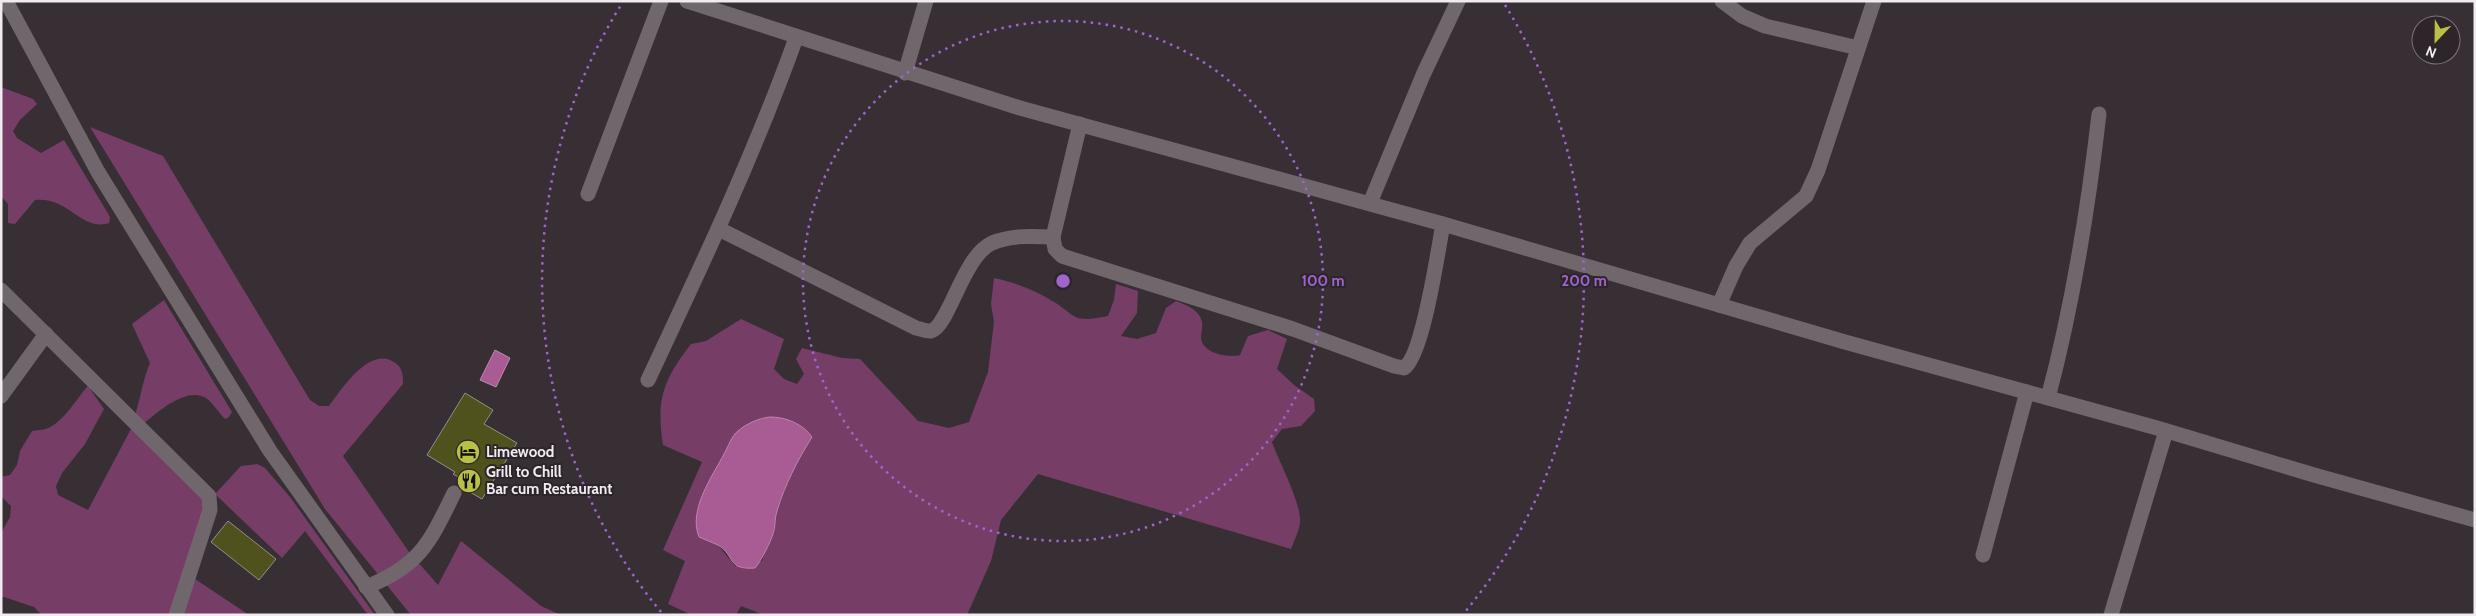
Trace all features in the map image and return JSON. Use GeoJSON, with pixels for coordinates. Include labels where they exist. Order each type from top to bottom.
{"type":"FeatureCollection","features":[{"type":"Feature","properties":{"kind":"street"},"geometry":{"type":"LineString","coordinates":[[6,1],[98,172],[270,451],[387,615]]}},
{"type":"Feature","properties":{"kind":"street"},"geometry":{"type":"LineString","coordinates":[[588,194],[661,1]]}},
{"type":"Feature","properties":{"kind":"street"},"geometry":{"type":"LineString","coordinates":[[687,1],[905,73],[1080,124],[1444,224],[1719,305],[2166,430],[2475,520]]}},
{"type":"Feature","properties":{"kind":"street"},"geometry":{"type":"LineString","coordinates":[[905,73],[926,1]]}},
{"type":"Feature","properties":{"kind":"street"},"geometry":{"type":"LineString","coordinates":[[1370,204],[1423,75],[1458,1]]}},
{"type":"Feature","properties":{"kind":"street"},"geometry":{"type":"LineString","coordinates":[[1722,1],[1742,16],[1765,26],[1858,48]]}},
{"type":"Feature","properties":{"kind":"street"},"geometry":{"type":"LineString","coordinates":[[1719,305],[1736,266],[1750,243],[1768,225],[1806,196],[1818,170],[1874,1]]}},
{"type":"Feature","properties":{"kind":"street"},"geometry":{"type":"LineString","coordinates":[[648,380],[718,229],[773,102],[796,38]]}},
{"type":"Feature","properties":{"kind":"street"},"geometry":{"type":"LineString","coordinates":[[2048,398],[2065,333],[2078,268],[2099,114]]}},
{"type":"Feature","properties":{"kind":"street"},"geometry":{"type":"LineString","coordinates":[[1080,124],[1053,237],[1055,249],[1062,256],[1293,329],[1376,360],[1404,368],[1411,362],[1420,339],[1444,224]]}},
{"type":"Feature","properties":{"kind":"street"},"geometry":{"type":"LineString","coordinates":[[718,229],[916,328],[930,332],[937,328],[942,321],[961,279],[975,259],[990,244],[1009,238],[1053,237]]}},
{"type":"Feature","properties":{"kind":"street"},"geometry":{"type":"LineString","coordinates":[[1,290],[209,496],[210,510],[176,615]]}},
{"type":"Feature","properties":{"kind":"street"},"geometry":{"type":"LineString","coordinates":[[1,396],[46,334]]}},
{"type":"Feature","properties":{"kind":"street"},"geometry":{"type":"LineString","coordinates":[[1983,555],[2027,392]]}},
{"type":"Feature","properties":{"kind":"street"},"geometry":{"type":"LineString","coordinates":[[2111,615],[2166,430]]}},
{"type":"Feature","properties":{"kind":"street"},"geometry":{"type":"LineString","coordinates":[[366,587],[382,581],[416,559],[426,546],[454,493]]}},
{"type":"Feature","properties":{"kind":"shaded area"},"geometry":{"type":"Polygon","coordinates":[[[1,87],[33,99],[37,104],[20,120],[13,131],[17,138],[41,153],[64,140],[110,217],[109,223],[91,223],[57,203],[47,200],[35,200],[15,224],[8,223],[8,204],[1,196],[1,87]]]}},
{"type":"Feature","properties":{"kind":"shaded area"},"geometry":{"type":"Polygon","coordinates":[[[90,127],[163,156],[310,400],[319,406],[329,406],[348,381],[365,365],[374,360],[392,361],[400,368],[403,384],[343,456],[409,552],[438,585],[461,541],[541,606],[561,615],[411,615],[325,509],[90,127]]]}},
{"type":"Feature","properties":{"kind":"shaded area"},"geometry":{"type":"Polygon","coordinates":[[[994,278],[1036,292],[1080,318],[1108,316],[1114,300],[1116,284],[1138,291],[1137,313],[1121,336],[1137,339],[1156,333],[1166,308],[1176,301],[1192,308],[1198,314],[1202,322],[1201,338],[1203,343],[1206,348],[1217,354],[1240,355],[1248,336],[1268,330],[1287,339],[1277,369],[1294,385],[1314,399],[1315,411],[1301,426],[1282,429],[1272,442],[1294,494],[1300,515],[1298,533],[1291,549],[1038,474],[1001,520],[991,561],[967,615],[764,615],[741,606],[736,615],[692,615],[668,604],[685,561],[663,550],[702,462],[663,445],[660,415],[661,403],[668,380],[691,344],[706,341],[741,319],[784,339],[774,369],[784,379],[797,384],[804,374],[796,359],[802,348],[842,358],[860,359],[918,421],[949,428],[969,422],[988,372],[994,322],[991,304],[994,278]],[[777,417],[762,418],[698,508],[697,531],[699,537],[718,545],[735,566],[762,561],[766,547],[773,535],[776,514],[793,469],[812,437],[777,417]]]}},
{"type":"Feature","properties":{"kind":"shaded area"},"geometry":{"type":"Polygon","coordinates":[[[164,300],[232,412],[229,417],[225,419],[209,400],[198,395],[190,395],[172,402],[143,424],[135,415],[150,363],[132,324],[164,300]]]}},
{"type":"Feature","properties":{"kind":"shaded area"},"geometry":{"type":"Polygon","coordinates":[[[495,350],[510,358],[496,387],[480,380],[495,350]]]}},
{"type":"Feature","properties":{"kind":"shaded area"},"geometry":{"type":"Polygon","coordinates":[[[88,386],[104,409],[85,444],[62,473],[56,486],[58,495],[88,510],[132,427],[207,501],[172,615],[42,615],[34,607],[1,596],[1,533],[10,517],[11,506],[1,496],[1,477],[10,475],[17,465],[20,451],[32,431],[48,428],[57,422],[67,413],[88,386]]]}},
{"type":"Feature","properties":{"kind":"shaded area"},"geometry":{"type":"Polygon","coordinates":[[[770,417],[794,422],[804,428],[812,437],[796,464],[784,492],[776,514],[774,531],[760,562],[755,568],[740,567],[735,565],[724,549],[699,537],[696,527],[699,505],[708,483],[734,435],[741,428],[749,424],[770,417]]]}},
{"type":"Feature","properties":{"kind":"shaded area"},"geometry":{"type":"Polygon","coordinates":[[[257,464],[265,468],[290,497],[375,615],[368,615],[305,531],[282,558],[215,494],[241,466],[257,464]]]}},
{"type":"Feature","properties":{"kind":"shaded area"},"geometry":{"type":"Polygon","coordinates":[[[195,579],[249,615],[182,615],[195,579]]]}},
{"type":"Feature","properties":{"kind":"building"},"geometry":{"type":"Polygon","coordinates":[[[465,393],[493,410],[484,424],[517,443],[482,499],[468,491],[470,488],[460,482],[462,479],[453,474],[455,472],[427,455],[465,393]]]}},
{"type":"Feature","properties":{"kind":"building"},"geometry":{"type":"Polygon","coordinates":[[[228,521],[276,559],[259,580],[211,542],[228,521]]]}},
{"type":"Feature","properties":{"kind":"place","name":"Limewood"},"geometry":{"type":"Point","coordinates":[468,452]}},
{"type":"Feature","properties":{"kind":"place","name":"Grill to Chill Bar cum Restaurant"},"geometry":{"type":"Point","coordinates":[469,481]}}]}
